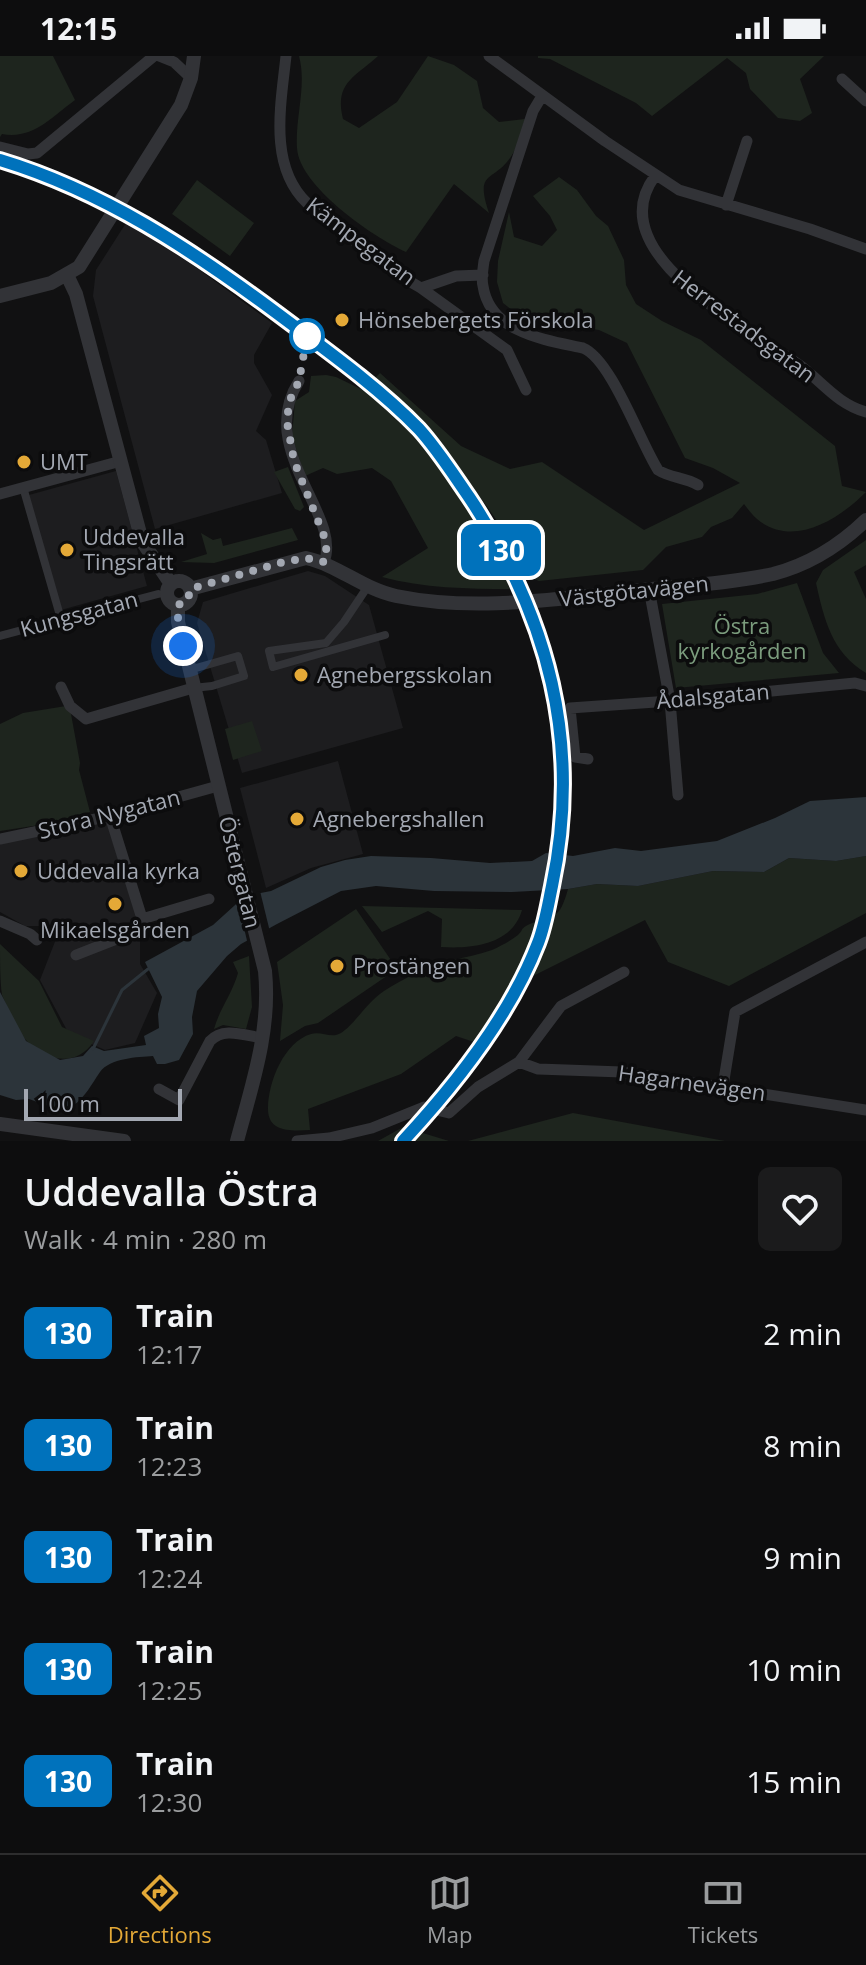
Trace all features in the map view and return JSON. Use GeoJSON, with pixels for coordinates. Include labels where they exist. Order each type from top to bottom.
{"type":"FeatureCollection","features":[{"type":"Feature","properties":{"kind":"street"},"geometry":{"type":"LineString","coordinates":[[0,147],[28,154],[37,153],[156,56],[174,62],[191,78]]}},
{"type":"Feature","properties":{"kind":"street"},"geometry":{"type":"LineString","coordinates":[[0,296],[36,287],[79,267],[181,105],[191,78],[194,56]]}},
{"type":"Feature","properties":{"kind":"street","name":"Kämpegatan"},"geometry":{"type":"LineString","coordinates":[[286,56],[279,124],[290,182],[306,202],[398,275],[507,350],[526,390]]}},
{"type":"Feature","properties":{"kind":"street"},"geometry":{"type":"LineString","coordinates":[[489,56],[679,190],[866,249]]}},
{"type":"Feature","properties":{"kind":"street"},"geometry":{"type":"LineString","coordinates":[[842,79],[866,101]]}},
{"type":"Feature","properties":{"kind":"street"},"geometry":{"type":"LineString","coordinates":[[542,96],[533,111],[484,261],[482,287],[493,310],[513,330],[583,348],[594,354],[658,470],[698,485]]}},
{"type":"Feature","properties":{"kind":"street"},"geometry":{"type":"LineString","coordinates":[[726,205],[747,141]]}},
{"type":"Feature","properties":{"kind":"street","name":"Herrestadsgatan"},"geometry":{"type":"LineString","coordinates":[[655,176],[643,194],[641,215],[667,268],[740,325],[803,368],[838,400],[866,412]]}},
{"type":"Feature","properties":{"kind":"street"},"geometry":{"type":"LineString","coordinates":[[67,275],[76,294],[142,541],[171,584]]}},
{"type":"Feature","properties":{"kind":"street","name":"Kämpegatan"},"geometry":{"type":"LineString","coordinates":[[421,288],[456,276],[483,275]]}},
{"type":"Feature","properties":{"kind":"street"},"geometry":{"type":"LineString","coordinates":[[299,381],[289,402],[288,434],[294,461],[324,536],[327,554],[324,562]]}},
{"type":"Feature","properties":{"kind":"street"},"geometry":{"type":"LineString","coordinates":[[0,494],[121,461]]}},
{"type":"Feature","properties":{"kind":"street"},"geometry":{"type":"LineString","coordinates":[[23,487],[61,619]]}},
{"type":"Feature","properties":{"kind":"street","name":"Västgötavägen"},"geometry":{"type":"LineString","coordinates":[[190,589],[306,558],[324,562],[392,595],[491,604],[526,603],[783,572],[822,554],[866,520]]}},
{"type":"Feature","properties":{"kind":"street"},"geometry":{"type":"LineString","coordinates":[[182,582],[190,589],[188,600],[178,605],[168,599],[167,591],[171,584],[182,582]]}},
{"type":"Feature","properties":{"kind":"street"},"geometry":{"type":"LineString","coordinates":[[368,586],[339,620],[326,647],[273,667],[269,651],[326,647],[385,635]]}},
{"type":"Feature","properties":{"kind":"street"},"geometry":{"type":"LineString","coordinates":[[649,589],[670,701],[678,795]]}},
{"type":"Feature","properties":{"kind":"street","name":"Kungsgatan"},"geometry":{"type":"LineString","coordinates":[[0,636],[158,594]]}},
{"type":"Feature","properties":{"kind":"street","name":"Östergatan"},"geometry":{"type":"LineString","coordinates":[[178,605],[178,622],[193,688],[261,953],[267,991],[263,1038],[237,1141]]}},
{"type":"Feature","properties":{"kind":"street"},"geometry":{"type":"LineString","coordinates":[[61,687],[70,706],[86,719],[244,676],[238,656],[189,670]]}},
{"type":"Feature","properties":{"kind":"street"},"geometry":{"type":"LineString","coordinates":[[260,660],[270,657]]}},
{"type":"Feature","properties":{"kind":"street","name":"Ådalsgatan"},"geometry":{"type":"LineString","coordinates":[[588,759],[575,757],[570,708],[860,685]]}},
{"type":"Feature","properties":{"kind":"street","name":"Stora Nygatan"},"geometry":{"type":"LineString","coordinates":[[0,839],[110,816],[218,786]]}},
{"type":"Feature","properties":{"kind":"street"},"geometry":{"type":"LineString","coordinates":[[76,955],[145,928],[110,816]]}},
{"type":"Feature","properties":{"kind":"street"},"geometry":{"type":"LineString","coordinates":[[142,919],[209,899]]}},
{"type":"Feature","properties":{"kind":"street"},"geometry":{"type":"LineString","coordinates":[[0,921],[37,940]]}},
{"type":"Feature","properties":{"kind":"street"},"geometry":{"type":"LineString","coordinates":[[723,1086],[735,1012],[866,942]]}},
{"type":"Feature","properties":{"kind":"street"},"geometry":{"type":"LineString","coordinates":[[297,1141],[329,1138],[372,1128],[424,1107],[449,1113],[478,1087],[519,1062],[561,1006],[624,972]]}},
{"type":"Feature","properties":{"kind":"street"},"geometry":{"type":"LineString","coordinates":[[159,1089],[179,1100],[210,1041],[218,1034],[228,1032],[263,1038]]}},
{"type":"Feature","properties":{"kind":"street","name":"Hagarnevägen"},"geometry":{"type":"LineString","coordinates":[[519,1062],[550,1071],[622,1072],[866,1110]]}},
{"type":"Feature","properties":{"kind":"street"},"geometry":{"type":"LineString","coordinates":[[0,1124],[124,1141]]}},
{"type":"Feature","properties":{"kind":"shaded area"},"geometry":{"type":"Polygon","coordinates":[[[126,223],[190,263],[272,323],[254,355],[254,363],[272,395],[256,431],[266,440],[282,493],[155,529],[93,296],[96,270],[126,223]]]}},
{"type":"Feature","properties":{"kind":"shaded area"},"geometry":{"type":"Polygon","coordinates":[[[116,471],[147,586],[61,610],[29,495],[116,471]]]}},
{"type":"Feature","properties":{"kind":"shaded area","name":"Agnebergsskolan"},"geometry":{"type":"Polygon","coordinates":[[[308,571],[325,576],[369,605],[403,728],[242,773],[197,623],[203,602],[308,571]]]}},
{"type":"Feature","properties":{"kind":"shaded area","name":"Agnebergshallen"},"geometry":{"type":"Polygon","coordinates":[[[338,761],[363,854],[311,868],[266,888],[240,788],[338,761]]]}},
{"type":"Feature","properties":{"kind":"shaded area"},"geometry":{"type":"Polygon","coordinates":[[[866,797],[866,856],[836,861],[789,858],[764,872],[713,871],[638,886],[597,884],[512,892],[434,891],[376,886],[341,891],[241,944],[227,956],[197,991],[192,1017],[193,1034],[179,1060],[157,1064],[153,1056],[110,1064],[73,1106],[51,1107],[29,1099],[16,1100],[0,1095],[0,992],[26,1041],[60,1060],[83,1056],[92,1046],[104,1051],[146,1045],[144,1036],[159,1028],[162,997],[145,962],[213,925],[245,896],[271,891],[321,867],[371,856],[490,863],[532,861],[546,853],[573,856],[615,848],[641,851],[717,841],[810,801],[866,797]]]}},
{"type":"Feature","properties":{"kind":"shaded area"},"geometry":{"type":"Polygon","coordinates":[[[106,821],[140,927],[140,964],[157,993],[135,1043],[105,1050],[69,1034],[40,980],[56,939],[51,926],[25,926],[0,912],[0,843],[106,821]]]}},
{"type":"Feature","properties":{"kind":"green space"},"geometry":{"type":"Polygon","coordinates":[[[0,56],[53,56],[75,100],[32,130],[23,134],[2,134],[0,137],[0,56]]]}},
{"type":"Feature","properties":{"kind":"green space"},"geometry":{"type":"Polygon","coordinates":[[[299,56],[378,56],[348,82],[341,97],[343,119],[359,128],[397,102],[428,56],[454,65],[477,81],[483,108],[499,122],[525,119],[512,155],[485,183],[489,213],[454,184],[406,252],[375,235],[340,209],[310,178],[301,163],[297,148],[302,79],[299,56]]]}},
{"type":"Feature","properties":{"kind":"green space"},"geometry":{"type":"Polygon","coordinates":[[[538,56],[824,56],[800,79],[812,113],[800,121],[778,118],[750,89],[746,73],[727,58],[652,116],[636,103],[550,59],[538,56]]]}},
{"type":"Feature","properties":{"kind":"green space"},"geometry":{"type":"Polygon","coordinates":[[[559,177],[577,190],[596,216],[608,226],[624,260],[626,285],[636,304],[701,340],[835,446],[842,486],[866,492],[843,512],[815,527],[800,531],[771,528],[755,517],[744,504],[732,518],[711,527],[702,537],[666,547],[643,570],[539,581],[529,577],[482,499],[439,445],[375,378],[380,373],[461,446],[510,469],[542,462],[644,530],[740,483],[713,468],[685,458],[627,343],[599,330],[522,318],[503,303],[497,282],[498,261],[509,212],[514,237],[542,246],[557,230],[533,196],[559,177]]]}},
{"type":"Feature","properties":{"kind":"green space"},"geometry":{"type":"Polygon","coordinates":[[[197,180],[254,223],[230,256],[172,214],[197,180]]]}},
{"type":"Feature","properties":{"kind":"green space"},"geometry":{"type":"Polygon","coordinates":[[[326,375],[367,392],[421,443],[486,531],[510,589],[429,586],[382,577],[428,548],[391,481],[372,468],[337,474],[323,468],[305,476],[292,436],[295,401],[309,392],[311,376],[326,375]]]}},
{"type":"Feature","properties":{"kind":"green space"},"geometry":{"type":"Polygon","coordinates":[[[288,467],[304,507],[300,511],[295,509],[274,472],[288,467]]]}},
{"type":"Feature","properties":{"kind":"green space"},"geometry":{"type":"Polygon","coordinates":[[[292,528],[298,540],[214,563],[181,562],[207,554],[201,533],[213,540],[221,538],[223,546],[292,528]]]}},
{"type":"Feature","properties":{"kind":"green space"},"geometry":{"type":"Polygon","coordinates":[[[866,540],[866,565],[854,572],[866,599],[866,673],[854,665],[837,645],[826,622],[816,583],[823,570],[866,540]]]}},
{"type":"Feature","properties":{"kind":"green space","name":"Östra kyrkogården"},"geometry":{"type":"Polygon","coordinates":[[[797,583],[823,653],[839,673],[676,688],[662,604],[757,594],[797,583]]]}},
{"type":"Feature","properties":{"kind":"green space"},"geometry":{"type":"Polygon","coordinates":[[[66,706],[71,714],[79,770],[90,812],[46,824],[0,831],[0,724],[23,713],[66,706]]]}},
{"type":"Feature","properties":{"kind":"green space"},"geometry":{"type":"Polygon","coordinates":[[[252,721],[262,751],[233,760],[225,729],[252,721]]]}},
{"type":"Feature","properties":{"kind":"green space"},"geometry":{"type":"Polygon","coordinates":[[[866,856],[866,913],[729,986],[668,962],[645,920],[531,977],[515,991],[498,1028],[477,1043],[456,1036],[401,1074],[308,1109],[310,1130],[283,1129],[272,1123],[269,1117],[274,1076],[286,1054],[301,1038],[315,1033],[341,1033],[378,996],[399,982],[434,966],[487,952],[505,943],[526,926],[557,913],[568,889],[597,884],[638,886],[713,871],[764,872],[789,858],[836,861],[866,856]]]}},
{"type":"Feature","properties":{"kind":"green space"},"geometry":{"type":"Polygon","coordinates":[[[362,906],[522,910],[517,922],[500,938],[478,945],[441,947],[442,919],[428,911],[382,932],[362,906]]]}},
{"type":"Feature","properties":{"kind":"green space","name":"Prostängen"},"geometry":{"type":"Polygon","coordinates":[[[356,909],[397,969],[318,1023],[305,1026],[280,1041],[283,1005],[277,962],[356,909]]]}},
{"type":"Feature","properties":{"kind":"green space"},"geometry":{"type":"Polygon","coordinates":[[[0,944],[39,981],[62,1027],[94,1041],[87,1050],[61,1059],[42,1053],[25,1039],[2,995],[0,944]]]}},
{"type":"Feature","properties":{"kind":"green space"},"geometry":{"type":"Polygon","coordinates":[[[249,956],[252,1007],[246,1029],[223,1025],[214,1029],[238,973],[233,962],[249,956]]]}},
{"type":"Feature","properties":{"kind":"green space"},"geometry":{"type":"Polygon","coordinates":[[[573,1113],[725,1141],[468,1141],[573,1113]]]}},
{"type":"Feature","properties":{"kind":"green space"},"geometry":{"type":"Polygon","coordinates":[[[403,1127],[449,1141],[378,1141],[403,1127]]]}},
{"type":"Feature","properties":{"kind":"pier"},"geometry":{"type":"Polygon","coordinates":[[[260,891],[270,932],[248,945],[237,898],[260,891]]]}},
{"type":"Feature","properties":{"kind":"waterway"},"geometry":{"type":"LineString","coordinates":[[93,1049],[122,990],[148,969]]}},
{"type":"Feature","properties":{"kind":"railway"},"geometry":{"type":"LineString","coordinates":[[0,160],[37,172],[107,203],[174,241],[238,284],[346,365],[401,412],[445,461],[468,496],[510,567],[535,622],[553,681],[560,723],[563,811],[558,856],[550,899],[523,977]]}},
{"type":"Feature","properties":{"kind":"railway"},"geometry":{"type":"LineString","coordinates":[[438,1102],[467,1066],[492,1027]]}},
{"type":"Feature","properties":{"kind":"train","name":"130"},"geometry":{"type":"LineString","coordinates":[[0,160],[31,169],[106,202],[187,249],[341,361],[418,429],[447,465],[490,529],[523,594],[543,643],[556,697],[562,746],[562,839],[546,917],[523,977],[480,1047],[403,1141]]}},
{"type":"Feature","properties":{"kind":"place","name":"Hönsebergets Förskola"},"geometry":{"type":"Point","coordinates":[342,320]}},
{"type":"Feature","properties":{"kind":"place","name":"UMT"},"geometry":{"type":"Point","coordinates":[24,462]}},
{"type":"Feature","properties":{"kind":"place","name":"Uddevalla Tingsrätt"},"geometry":{"type":"Point","coordinates":[67,550]}},
{"type":"Feature","properties":{"kind":"place","name":"Agnebergsskolan"},"geometry":{"type":"Point","coordinates":[301,675]}},
{"type":"Feature","properties":{"kind":"place","name":"Agnebergshallen"},"geometry":{"type":"Point","coordinates":[297,819]}},
{"type":"Feature","properties":{"kind":"place","name":"Uddevalla kyrka"},"geometry":{"type":"Point","coordinates":[21,871]}},
{"type":"Feature","properties":{"kind":"place","name":"Mikaelsgården"},"geometry":{"type":"Point","coordinates":[115,904]}},
{"type":"Feature","properties":{"kind":"place","name":"Prostängen"},"geometry":{"type":"Point","coordinates":[337,966]}},
{"type":"Feature","properties":{"kind":"route"},"geometry":{"type":"LineString","coordinates":[[183,646],[178,605],[186,603],[190,589],[280,563],[306,558],[324,562],[327,554],[324,536],[294,461],[287,422],[289,402],[299,381],[307,336]]}}]}
